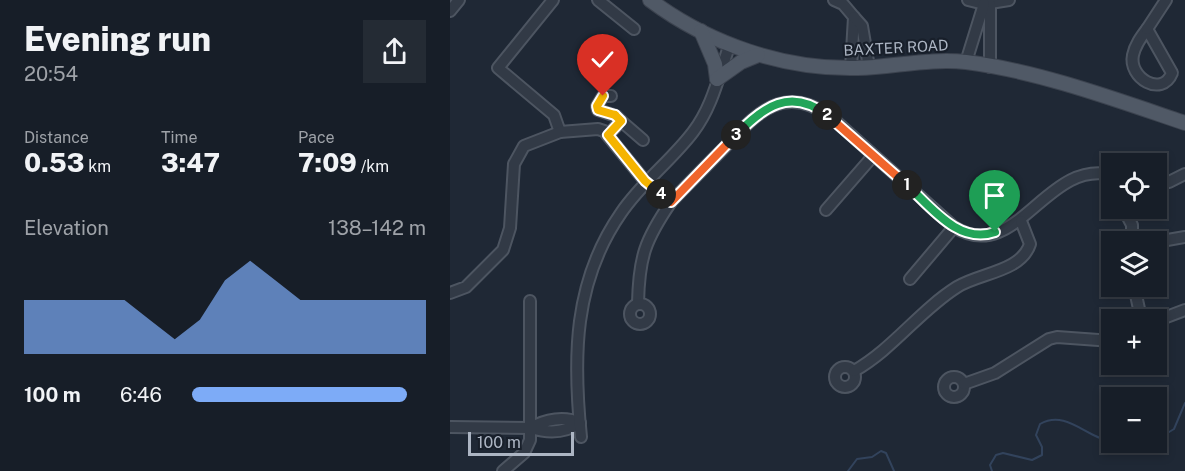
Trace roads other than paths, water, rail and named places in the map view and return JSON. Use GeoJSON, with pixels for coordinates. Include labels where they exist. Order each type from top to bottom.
{"type":"FeatureCollection","features":[{"type":"Feature","properties":{"kind":"main road","name":"BAXTER ROAD"},"geometry":{"type":"LineString","coordinates":[[650,0],[701,31],[758,55],[808,65],[851,68],[911,62],[966,62],[1110,97],[1185,123]]}},
{"type":"Feature","properties":{"kind":"main road"},"geometry":{"type":"LineString","coordinates":[[701,31],[712,56],[717,79],[741,62],[758,55]]}},
{"type":"Feature","properties":{"kind":"street"},"geometry":{"type":"LineString","coordinates":[[450,11],[459,0]]}},
{"type":"Feature","properties":{"kind":"street"},"geometry":{"type":"LineString","coordinates":[[554,0],[498,68],[554,115],[560,132]]}},
{"type":"Feature","properties":{"kind":"street"},"geometry":{"type":"LineString","coordinates":[[834,0],[843,4],[862,26],[869,67]]}},
{"type":"Feature","properties":{"kind":"street"},"geometry":{"type":"LineString","coordinates":[[968,0],[987,4],[1010,0]]}},
{"type":"Feature","properties":{"kind":"street"},"geometry":{"type":"LineString","coordinates":[[1147,29],[1172,73],[1167,81],[1160,84],[1145,83],[1135,72],[1133,65],[1136,45],[1166,0]]}},
{"type":"Feature","properties":{"kind":"street"},"geometry":{"type":"LineString","coordinates":[[604,2],[634,29]]}},
{"type":"Feature","properties":{"kind":"street"},"geometry":{"type":"LineString","coordinates":[[966,62],[987,4]]}},
{"type":"Feature","properties":{"kind":"street"},"geometry":{"type":"LineString","coordinates":[[987,4],[990,67]]}},
{"type":"Feature","properties":{"kind":"street"},"geometry":{"type":"LineString","coordinates":[[851,68],[854,17]]}},
{"type":"Feature","properties":{"kind":"street"},"geometry":{"type":"LineString","coordinates":[[581,438],[576,349],[580,310],[603,244],[620,215],[645,181],[677,151],[694,130],[709,106],[730,44]]}},
{"type":"Feature","properties":{"kind":"street"},"geometry":{"type":"LineString","coordinates":[[610,96],[603,96],[599,100],[598,110],[616,116],[643,140]]}},
{"type":"Feature","properties":{"kind":"street"},"geometry":{"type":"LineString","coordinates":[[638,303],[639,276],[646,241],[671,202],[757,113],[777,104],[802,103],[820,109],[954,227],[964,233],[987,235],[1021,221],[1058,186],[1073,177],[1089,172],[1101,174]]}},
{"type":"Feature","properties":{"kind":"street"},"geometry":{"type":"LineString","coordinates":[[608,135],[621,121]]}},
{"type":"Feature","properties":{"kind":"street"},"geometry":{"type":"LineString","coordinates":[[450,293],[466,287],[503,250],[510,228],[514,164],[519,151],[530,141],[560,132],[598,129],[608,135],[645,181],[671,202]]}},
{"type":"Feature","properties":{"kind":"street"},"geometry":{"type":"LineString","coordinates":[[826,210],[873,156]]}},
{"type":"Feature","properties":{"kind":"street"},"geometry":{"type":"LineString","coordinates":[[1167,182],[1185,174]]}},
{"type":"Feature","properties":{"kind":"street"},"geometry":{"type":"LineString","coordinates":[[854,371],[873,360],[957,287],[1023,257],[1030,244],[1021,221]]}},
{"type":"Feature","properties":{"kind":"street"},"geometry":{"type":"LineString","coordinates":[[910,279],[954,227]]}},
{"type":"Feature","properties":{"kind":"street"},"geometry":{"type":"LineString","coordinates":[[1167,240],[1185,237]]}},
{"type":"Feature","properties":{"kind":"street"},"geometry":{"type":"LineString","coordinates":[[502,471],[512,465],[528,447],[531,428],[530,301]]}},
{"type":"Feature","properties":{"kind":"street"},"geometry":{"type":"LineString","coordinates":[[1167,317],[1185,310]]}},
{"type":"Feature","properties":{"kind":"street"},"geometry":{"type":"LineString","coordinates":[[964,384],[995,373],[1049,339],[1057,337],[1101,340]]}},
{"type":"Feature","properties":{"kind":"street"},"geometry":{"type":"LineString","coordinates":[[450,427],[531,428],[541,421],[571,419],[580,423]]}},
{"type":"Feature","properties":{"kind":"waterway"},"geometry":{"type":"LineString","coordinates":[[1167,433],[1174,429],[1185,403]]}},
{"type":"Feature","properties":{"kind":"waterway"},"geometry":{"type":"LineString","coordinates":[[992,471],[990,465],[996,455],[1003,453],[1032,460],[1042,455],[1042,447],[1036,435],[1040,424],[1050,420],[1068,422],[1101,438]]}},
{"type":"Feature","properties":{"kind":"waterway"},"geometry":{"type":"LineString","coordinates":[[848,471],[857,459],[872,457],[881,451],[886,453],[894,471]]}}]}
